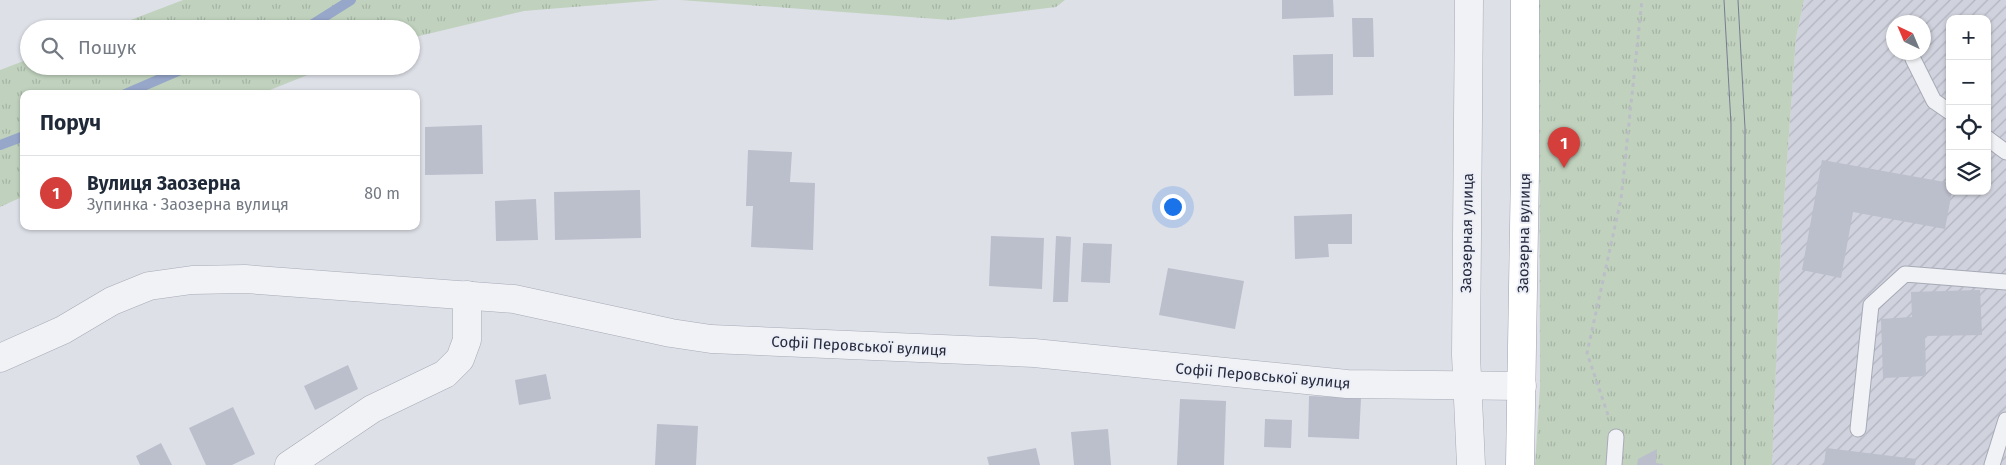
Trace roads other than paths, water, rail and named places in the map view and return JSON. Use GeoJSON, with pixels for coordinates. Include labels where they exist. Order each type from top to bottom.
{"type":"FeatureCollection","features":[{"type":"Feature","properties":{"kind":"main road","name":"Заозерна вулиця"},"geometry":{"type":"LineString","coordinates":[[1520,465],[1525,0]]}},
{"type":"Feature","properties":{"kind":"street","name":"Заозерная улица"},"geometry":{"type":"LineString","coordinates":[[1469,0],[1466,386],[1471,465]]}},
{"type":"Feature","properties":{"kind":"street","name":"Софіі Перовської вулиця"},"geometry":{"type":"LineString","coordinates":[[0,358],[63,330],[112,301],[149,286],[192,280],[245,280],[514,299],[671,333],[711,339],[1034,354],[1347,384],[1522,386]]}},
{"type":"Feature","properties":{"kind":"street"},"geometry":{"type":"LineString","coordinates":[[289,465],[372,409],[445,374],[460,359],[467,340],[467,295]]}},
{"type":"Feature","properties":{"kind":"lane"},"geometry":{"type":"LineString","coordinates":[[1914,60],[1934,101],[1946,109]]}},
{"type":"Feature","properties":{"kind":"lane"},"geometry":{"type":"LineString","coordinates":[[1991,141],[2006,152]]}},
{"type":"Feature","properties":{"kind":"lane"},"geometry":{"type":"LineString","coordinates":[[1858,429],[1871,305],[1904,274],[2006,282]]}},
{"type":"Feature","properties":{"kind":"lane"},"geometry":{"type":"LineString","coordinates":[[1992,465],[2006,420]]}},
{"type":"Feature","properties":{"kind":"lane"},"geometry":{"type":"LineString","coordinates":[[1614,465],[1616,437]]}},
{"type":"Feature","properties":{"kind":"waterway"},"geometry":{"type":"LineString","coordinates":[[319,20],[351,0]]}},
{"type":"Feature","properties":{"kind":"waterway"},"geometry":{"type":"LineString","coordinates":[[134,90],[169,75]]}},
{"type":"Feature","properties":{"kind":"waterway"},"geometry":{"type":"LineString","coordinates":[[0,145],[20,138]]}},
{"type":"Feature","properties":{"kind":"tram line"},"geometry":{"type":"LineString","coordinates":[[1724,0],[1731,124],[1731,465]]}},
{"type":"Feature","properties":{"kind":"tram line"},"geometry":{"type":"LineString","coordinates":[[1738,0],[1745,128],[1745,465]]}},
{"type":"Feature","properties":{"kind":"place","name":"Вулиця Заозерна"},"geometry":{"type":"Point","coordinates":[1564,168]}}]}
